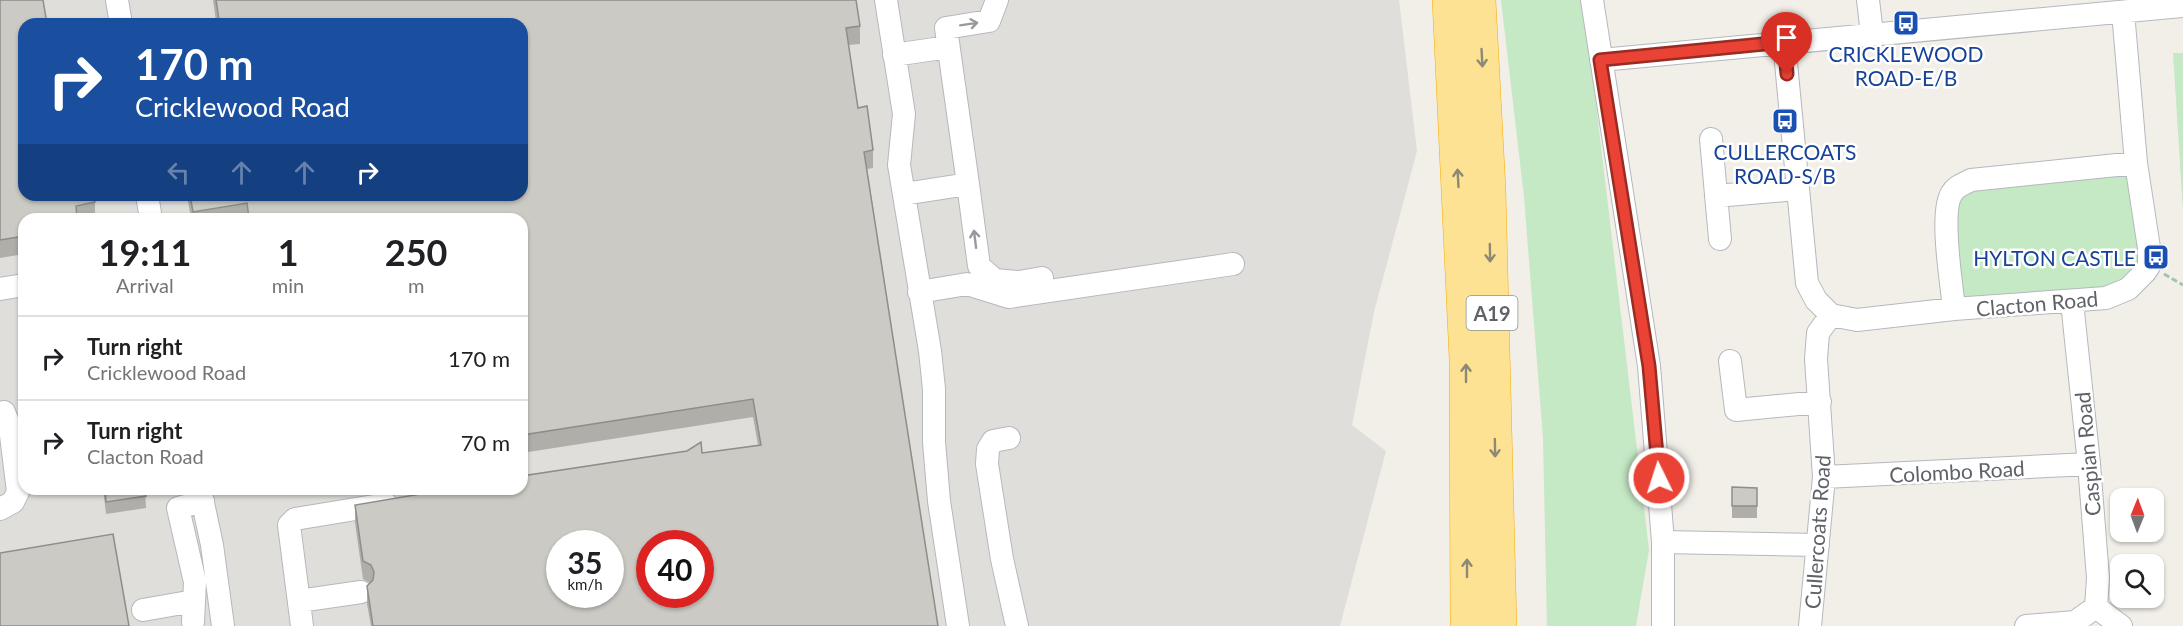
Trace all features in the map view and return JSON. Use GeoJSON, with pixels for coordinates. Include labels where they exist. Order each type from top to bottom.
{"type":"FeatureCollection","features":[{"type":"Feature","properties":{"kind":"highway","name":"A19"},"geometry":{"type":"LineString","coordinates":[[1449,0],[1466,359],[1467,626]]}},
{"type":"Feature","properties":{"kind":"highway","name":"A19"},"geometry":{"type":"LineString","coordinates":[[1479,0],[1489,190],[1500,626]]}},
{"type":"Feature","properties":{"kind":"street"},"geometry":{"type":"LineString","coordinates":[[117,0],[120,18]]}},
{"type":"Feature","properties":{"kind":"street"},"geometry":{"type":"LineString","coordinates":[[885,0],[904,114],[898,165],[930,351],[939,501],[958,626]]}},
{"type":"Feature","properties":{"kind":"street"},"geometry":{"type":"LineString","coordinates":[[997,0],[989,21],[946,28],[979,266],[995,280],[1019,282],[1192,256]]}},
{"type":"Feature","properties":{"kind":"street"},"geometry":{"type":"LineString","coordinates":[[1592,0],[1649,366],[1663,542],[1663,626]]}},
{"type":"Feature","properties":{"kind":"street"},"geometry":{"type":"LineString","coordinates":[[1868,0],[1872,34]]}},
{"type":"Feature","properties":{"kind":"street"},"geometry":{"type":"LineString","coordinates":[[1600,60],[2183,6]]}},
{"type":"Feature","properties":{"kind":"street","name":"Clacton Road"},"geometry":{"type":"LineString","coordinates":[[1831,315],[1857,320],[1954,309],[2106,298],[2128,289],[2145,272],[2149,266],[2150,248],[2136,164],[2123,12]]}},
{"type":"Feature","properties":{"kind":"street"},"geometry":{"type":"LineString","coordinates":[[1784,42],[1807,284],[1815,300],[1831,315]]}},
{"type":"Feature","properties":{"kind":"street"},"geometry":{"type":"LineString","coordinates":[[894,55],[948,47]]}},
{"type":"Feature","properties":{"kind":"street"},"geometry":{"type":"LineString","coordinates":[[1711,139],[1720,238]]}},
{"type":"Feature","properties":{"kind":"street","name":"Clacton Road"},"geometry":{"type":"LineString","coordinates":[[1954,309],[1945,215],[1951,194],[1958,187],[1971,180],[2136,164]]}},
{"type":"Feature","properties":{"kind":"street"},"geometry":{"type":"LineString","coordinates":[[904,194],[968,184]]}},
{"type":"Feature","properties":{"kind":"street"},"geometry":{"type":"LineString","coordinates":[[1716,196],[1797,189]]}},
{"type":"Feature","properties":{"kind":"street"},"geometry":{"type":"LineString","coordinates":[[919,292],[967,284],[1010,297],[1233,264]]}},
{"type":"Feature","properties":{"kind":"street"},"geometry":{"type":"LineString","coordinates":[[0,289],[18,286]]}},
{"type":"Feature","properties":{"kind":"street","name":"Caspian Road"},"geometry":{"type":"LineString","coordinates":[[2072,302],[2090,464],[2098,578],[2096,607]]}},
{"type":"Feature","properties":{"kind":"street","name":"Cullercoats Road"},"geometry":{"type":"LineString","coordinates":[[1810,626],[1824,477],[1816,359],[1818,333],[1831,315]]}},
{"type":"Feature","properties":{"kind":"street"},"geometry":{"type":"LineString","coordinates":[[1730,361],[1736,410],[1820,402]]}},
{"type":"Feature","properties":{"kind":"street"},"geometry":{"type":"LineString","coordinates":[[0,413],[4,412],[10,427],[18,492],[13,502],[0,509]]}},
{"type":"Feature","properties":{"kind":"street"},"geometry":{"type":"LineString","coordinates":[[1009,438],[993,441],[988,448],[987,464],[1002,558],[1017,626]]}},
{"type":"Feature","properties":{"kind":"street","name":"Colombo Road"},"geometry":{"type":"LineString","coordinates":[[1824,477],[2090,464]]}},
{"type":"Feature","properties":{"kind":"street"},"geometry":{"type":"LineString","coordinates":[[143,610],[223,622],[212,545],[201,495],[178,508],[195,582],[194,616]]}},
{"type":"Feature","properties":{"kind":"street"},"geometry":{"type":"LineString","coordinates":[[302,626],[289,525],[295,519],[405,501]]}},
{"type":"Feature","properties":{"kind":"street"},"geometry":{"type":"LineString","coordinates":[[1663,542],[1818,545]]}},
{"type":"Feature","properties":{"kind":"street"},"geometry":{"type":"LineString","coordinates":[[299,601],[361,592]]}},
{"type":"Feature","properties":{"kind":"street"},"geometry":{"type":"LineString","coordinates":[[2026,626],[2075,622],[2096,607],[2121,626]]}},
{"type":"Feature","properties":{"kind":"shaded area"},"geometry":{"type":"Polygon","coordinates":[[[0,0],[1399,0],[1417,151],[1374,312],[1352,425],[1386,451],[1340,626],[0,626],[0,0]]]}},
{"type":"Feature","properties":{"kind":"green space"},"geometry":{"type":"Polygon","coordinates":[[[1501,0],[1580,0],[1591,62],[1649,550],[1636,626],[1547,626],[1543,438],[1524,197],[1501,0]]]}},
{"type":"Feature","properties":{"kind":"green space"},"geometry":{"type":"Polygon","coordinates":[[[2173,53],[2183,53],[2183,211],[2173,53]]]}},
{"type":"Feature","properties":{"kind":"green space"},"geometry":{"type":"Polygon","coordinates":[[[2136,163],[2149,248],[2128,289],[1954,309],[1951,194],[2136,163]]]}},
{"type":"Feature","properties":{"kind":"building"},"geometry":{"type":"Polygon","coordinates":[[[0,0],[43,0],[46,18],[18,18],[18,201],[95,202],[76,206],[77,213],[18,213],[18,237],[0,240],[0,0]]]}},
{"type":"Feature","properties":{"kind":"building"},"geometry":{"type":"Polygon","coordinates":[[[216,0],[856,0],[860,26],[846,28],[858,108],[867,106],[873,150],[864,152],[938,626],[373,626],[367,586],[373,580],[374,572],[371,565],[363,561],[355,505],[414,495],[528,495],[528,475],[687,451],[701,442],[702,453],[761,445],[753,399],[528,434],[528,213],[248,213],[247,203],[193,212],[191,201],[528,201],[528,18],[219,18],[216,0]]]}},
{"type":"Feature","properties":{"kind":"building"},"geometry":{"type":"Polygon","coordinates":[[[1732,487],[1757,488],[1757,506],[1732,506],[1732,487]]]}},
{"type":"Feature","properties":{"kind":"building"},"geometry":{"type":"Polygon","coordinates":[[[105,495],[146,495],[146,496],[106,502],[105,495]]]}},
{"type":"Feature","properties":{"kind":"building"},"geometry":{"type":"Polygon","coordinates":[[[113,534],[129,626],[0,626],[0,553],[113,534]]]}},
{"type":"Feature","properties":{"kind":"place","name":"CRICKLEWOOD ROAD-E/B"},"geometry":{"type":"Point","coordinates":[1906,23]}},
{"type":"Feature","properties":{"kind":"place","name":"CULLERCOATS ROAD-S/B"},"geometry":{"type":"Point","coordinates":[1785,121]}},
{"type":"Feature","properties":{"kind":"place","name":"HYLTON CASTLE"},"geometry":{"type":"Point","coordinates":[2156,257]}},
{"type":"Feature","properties":{"kind":"route"},"geometry":{"type":"LineString","coordinates":[[1659,478],[1649,366],[1600,60],[1784,42],[1787,74]]}}]}
